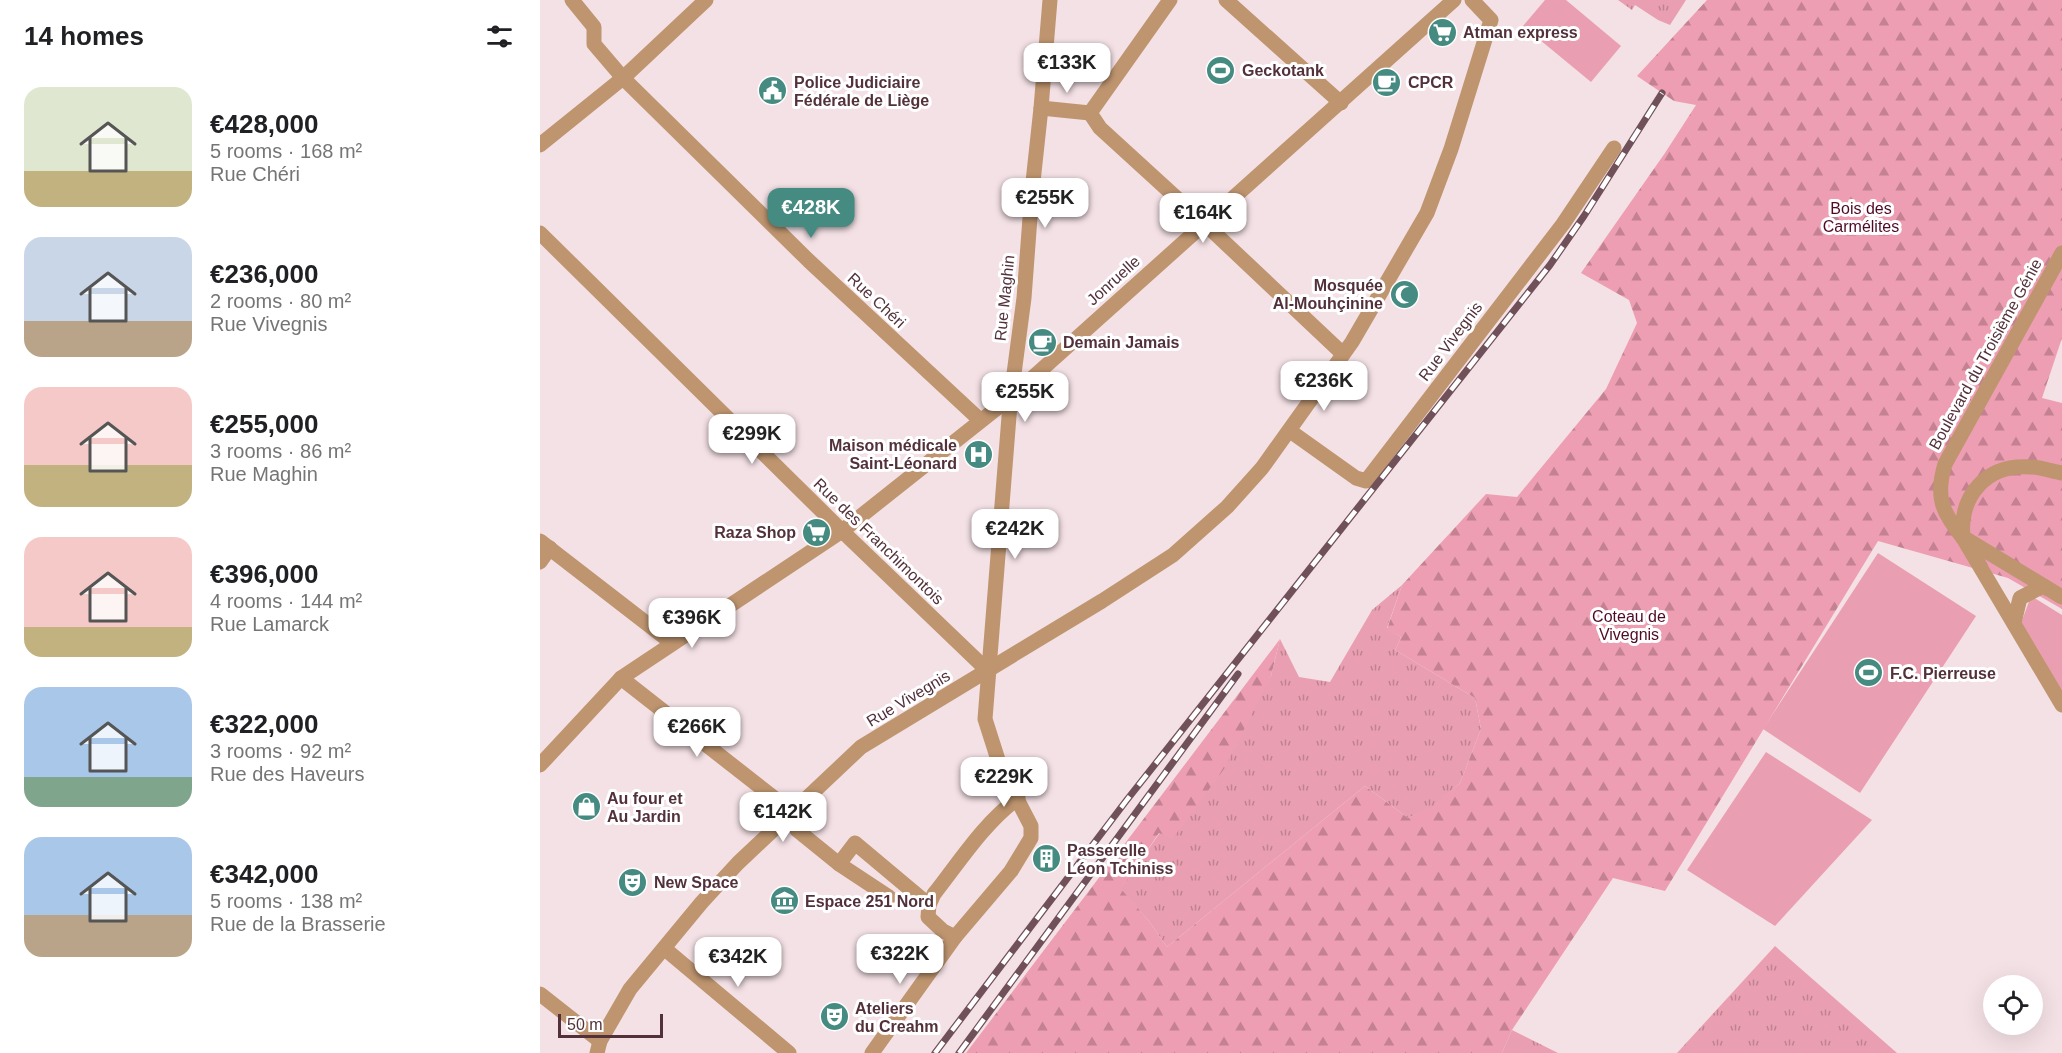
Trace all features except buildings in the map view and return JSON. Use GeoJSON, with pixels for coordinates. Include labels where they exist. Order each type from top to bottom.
{"type":"FeatureCollection","features":[{"type":"Feature","properties":{"kind":"street","name":"Rue Chéri"},"geometry":{"type":"LineString","coordinates":[[572,0],[594,27],[594,44],[623,78],[809,261],[980,420]]}},
{"type":"Feature","properties":{"kind":"street"},"geometry":{"type":"LineString","coordinates":[[540,145],[623,78],[706,0]]}},
{"type":"Feature","properties":{"kind":"street","name":"Rue Maghin"},"geometry":{"type":"LineString","coordinates":[[955,938],[1011,871],[1031,838],[1031,826],[1000,766],[985,719],[1011,397],[1024,298],[1050,0]]}},
{"type":"Feature","properties":{"kind":"street"},"geometry":{"type":"LineString","coordinates":[[1090,113],[1170,0]]}},
{"type":"Feature","properties":{"kind":"street"},"geometry":{"type":"LineString","coordinates":[[1226,0],[1341,103]]}},
{"type":"Feature","properties":{"kind":"street","name":"Jonruelle"},"geometry":{"type":"LineString","coordinates":[[540,765],[621,678],[842,531],[1011,397],[1454,0]]}},
{"type":"Feature","properties":{"kind":"street","name":"Rue Vivegnis"},"geometry":{"type":"LineString","coordinates":[[599,1047],[630,989],[702,902],[738,863],[861,747],[1102,601],[1173,555],[1240,493],[1290,431],[1343,354],[1427,213],[1451,149],[1491,20],[1472,0]]}},
{"type":"Feature","properties":{"kind":"street"},"geometry":{"type":"LineString","coordinates":[[1041,108],[1090,113]]}},
{"type":"Feature","properties":{"kind":"street"},"geometry":{"type":"LineString","coordinates":[[1090,113],[1100,128],[1343,354]]}},
{"type":"Feature","properties":{"kind":"street","name":"Rue Vivegnis"},"geometry":{"type":"LineString","coordinates":[[1290,431],[1356,478],[1366,481],[1563,224],[1614,148]]}},
{"type":"Feature","properties":{"kind":"street","name":"Rue des Franchimontois"},"geometry":{"type":"LineString","coordinates":[[540,233],[842,531],[988,671]]}},
{"type":"Feature","properties":{"kind":"street","name":"Boulevard du Troisième Génie"},"geometry":{"type":"LineString","coordinates":[[2062,253],[1945,464],[1940,481],[1940,496],[1949,520],[1963,538],[2062,705]]}},
{"type":"Feature","properties":{"kind":"street"},"geometry":{"type":"LineString","coordinates":[[2062,473],[2030,467],[2016,467],[1989,476],[1973,490],[1963,512],[1963,538],[2062,597]]}},
{"type":"Feature","properties":{"kind":"street"},"geometry":{"type":"LineString","coordinates":[[540,562],[545,544],[672,642]]}},
{"type":"Feature","properties":{"kind":"street"},"geometry":{"type":"LineString","coordinates":[[2014,623],[2020,598],[2043,586]]}},
{"type":"Feature","properties":{"kind":"street"},"geometry":{"type":"LineString","coordinates":[[621,678],[792,812]]}},
{"type":"Feature","properties":{"kind":"street"},"geometry":{"type":"LineString","coordinates":[[872,1053],[955,938],[943,931],[928,917],[929,905],[934,894],[987,826],[1002,810],[1018,798]]}},
{"type":"Feature","properties":{"kind":"street"},"geometry":{"type":"LineString","coordinates":[[798,830],[839,864],[889,897]]}},
{"type":"Feature","properties":{"kind":"street"},"geometry":{"type":"LineString","coordinates":[[839,864],[855,843],[929,905]]}},
{"type":"Feature","properties":{"kind":"street"},"geometry":{"type":"LineString","coordinates":[[665,948],[789,1053]]}},
{"type":"Feature","properties":{"kind":"street"},"geometry":{"type":"LineString","coordinates":[[540,994],[599,1047]]}},
{"type":"Feature","properties":{"kind":"green space"},"geometry":{"type":"Polygon","coordinates":[[[1545,0],[1566,0],[1621,46],[1591,82],[1523,26],[1545,0]]]}},
{"type":"Feature","properties":{"kind":"green space"},"geometry":{"type":"Polygon","coordinates":[[[1618,0],[1686,0],[1670,25],[1635,5],[1632,10],[1618,0]]]}},
{"type":"Feature","properties":{"kind":"green space"},"geometry":{"type":"Polygon","coordinates":[[[1707,0],[2062,0],[2062,338],[2042,398],[2062,403],[2062,609],[2008,578],[1878,541],[1665,891],[1613,878],[1512,1030],[1502,1053],[966,1053],[1280,639],[1271,676],[1224,769],[1173,838],[1159,833],[1121,889],[1149,921],[1167,947],[1365,786],[1408,818],[1433,806],[1460,783],[1481,729],[1475,698],[1395,650],[1401,637],[1387,629],[1402,585],[1486,494],[1517,497],[1606,389],[1637,323],[1629,300],[1581,273],[1696,105],[1674,101],[1637,76],[1707,0]]]}},
{"type":"Feature","properties":{"kind":"green space","name":"F.C. Pierreuse"},"geometry":{"type":"Polygon","coordinates":[[[1878,553],[1976,616],[1860,793],[1763,729],[1878,553]]]}},
{"type":"Feature","properties":{"kind":"green space"},"geometry":{"type":"Polygon","coordinates":[[[1402,585],[1387,628],[1401,637],[1395,650],[1475,698],[1481,729],[1460,783],[1433,807],[1408,818],[1365,786],[1167,947],[1149,921],[1120,889],[1271,676],[1280,639],[1299,677],[1330,682],[1372,610],[1402,585]]]}},
{"type":"Feature","properties":{"kind":"green space"},"geometry":{"type":"Polygon","coordinates":[[[2031,596],[2062,615],[2062,691],[2020,626],[2031,596]]]}},
{"type":"Feature","properties":{"kind":"green space"},"geometry":{"type":"Polygon","coordinates":[[[1766,752],[1872,820],[1775,926],[1687,870],[1766,752]]]}},
{"type":"Feature","properties":{"kind":"green space"},"geometry":{"type":"Polygon","coordinates":[[[1775,946],[1897,1053],[1677,1053],[1775,946]]]}},
{"type":"Feature","properties":{"kind":"green space"},"geometry":{"type":"Polygon","coordinates":[[[1512,1030],[1558,1053],[1502,1053],[1512,1030]]]}},
{"type":"Feature","properties":{"kind":"railway"},"geometry":{"type":"LineString","coordinates":[[935,1053],[1126,801],[1550,265],[1662,93]]}},
{"type":"Feature","properties":{"kind":"railway"},"geometry":{"type":"LineString","coordinates":[[959,1053],[1238,674]]}},
{"type":"Feature","properties":{"kind":"place","name":"Atman express"},"geometry":{"type":"Point","coordinates":[1442,32]}},
{"type":"Feature","properties":{"kind":"place","name":"Geckotank"},"geometry":{"type":"Point","coordinates":[1221,70]}},
{"type":"Feature","properties":{"kind":"place","name":"CPCR"},"geometry":{"type":"Point","coordinates":[1387,82]}},
{"type":"Feature","properties":{"kind":"place","name":"Police Judiciaire Fédérale de Liège"},"geometry":{"type":"Point","coordinates":[773,91]}},
{"type":"Feature","properties":{"kind":"place","name":"Mosquée Al-Mouhçinine"},"geometry":{"type":"Point","coordinates":[1404,294]}},
{"type":"Feature","properties":{"kind":"place","name":"Demain Jamais"},"geometry":{"type":"Point","coordinates":[1042,342]}},
{"type":"Feature","properties":{"kind":"place","name":"Maison médicale Saint-Léonard"},"geometry":{"type":"Point","coordinates":[978,454]}},
{"type":"Feature","properties":{"kind":"place","name":"Raza Shop"},"geometry":{"type":"Point","coordinates":[817,532]}},
{"type":"Feature","properties":{"kind":"place","name":"F.C. Pierreuse"},"geometry":{"type":"Point","coordinates":[1869,673]}},
{"type":"Feature","properties":{"kind":"place","name":"Au four et Au Jardin"},"geometry":{"type":"Point","coordinates":[586,807]}},
{"type":"Feature","properties":{"kind":"place","name":"Passerelle Léon Tchiniss"},"geometry":{"type":"Point","coordinates":[1046,859]}},
{"type":"Feature","properties":{"kind":"place","name":"New Space"},"geometry":{"type":"Point","coordinates":[633,882]}},
{"type":"Feature","properties":{"kind":"place","name":"Espace 251 Nord"},"geometry":{"type":"Point","coordinates":[784,901]}},
{"type":"Feature","properties":{"kind":"place","name":"Ateliers du Creahm"},"geometry":{"type":"Point","coordinates":[834,1017]}},
{"type":"Feature","properties":{"kind":"park label","name":"Bois des Carmélites"},"geometry":{"type":"Point","coordinates":[1861,217]}},
{"type":"Feature","properties":{"kind":"park label","name":"Coteau de Vivegnis"},"geometry":{"type":"Point","coordinates":[1629,625]}}]}
